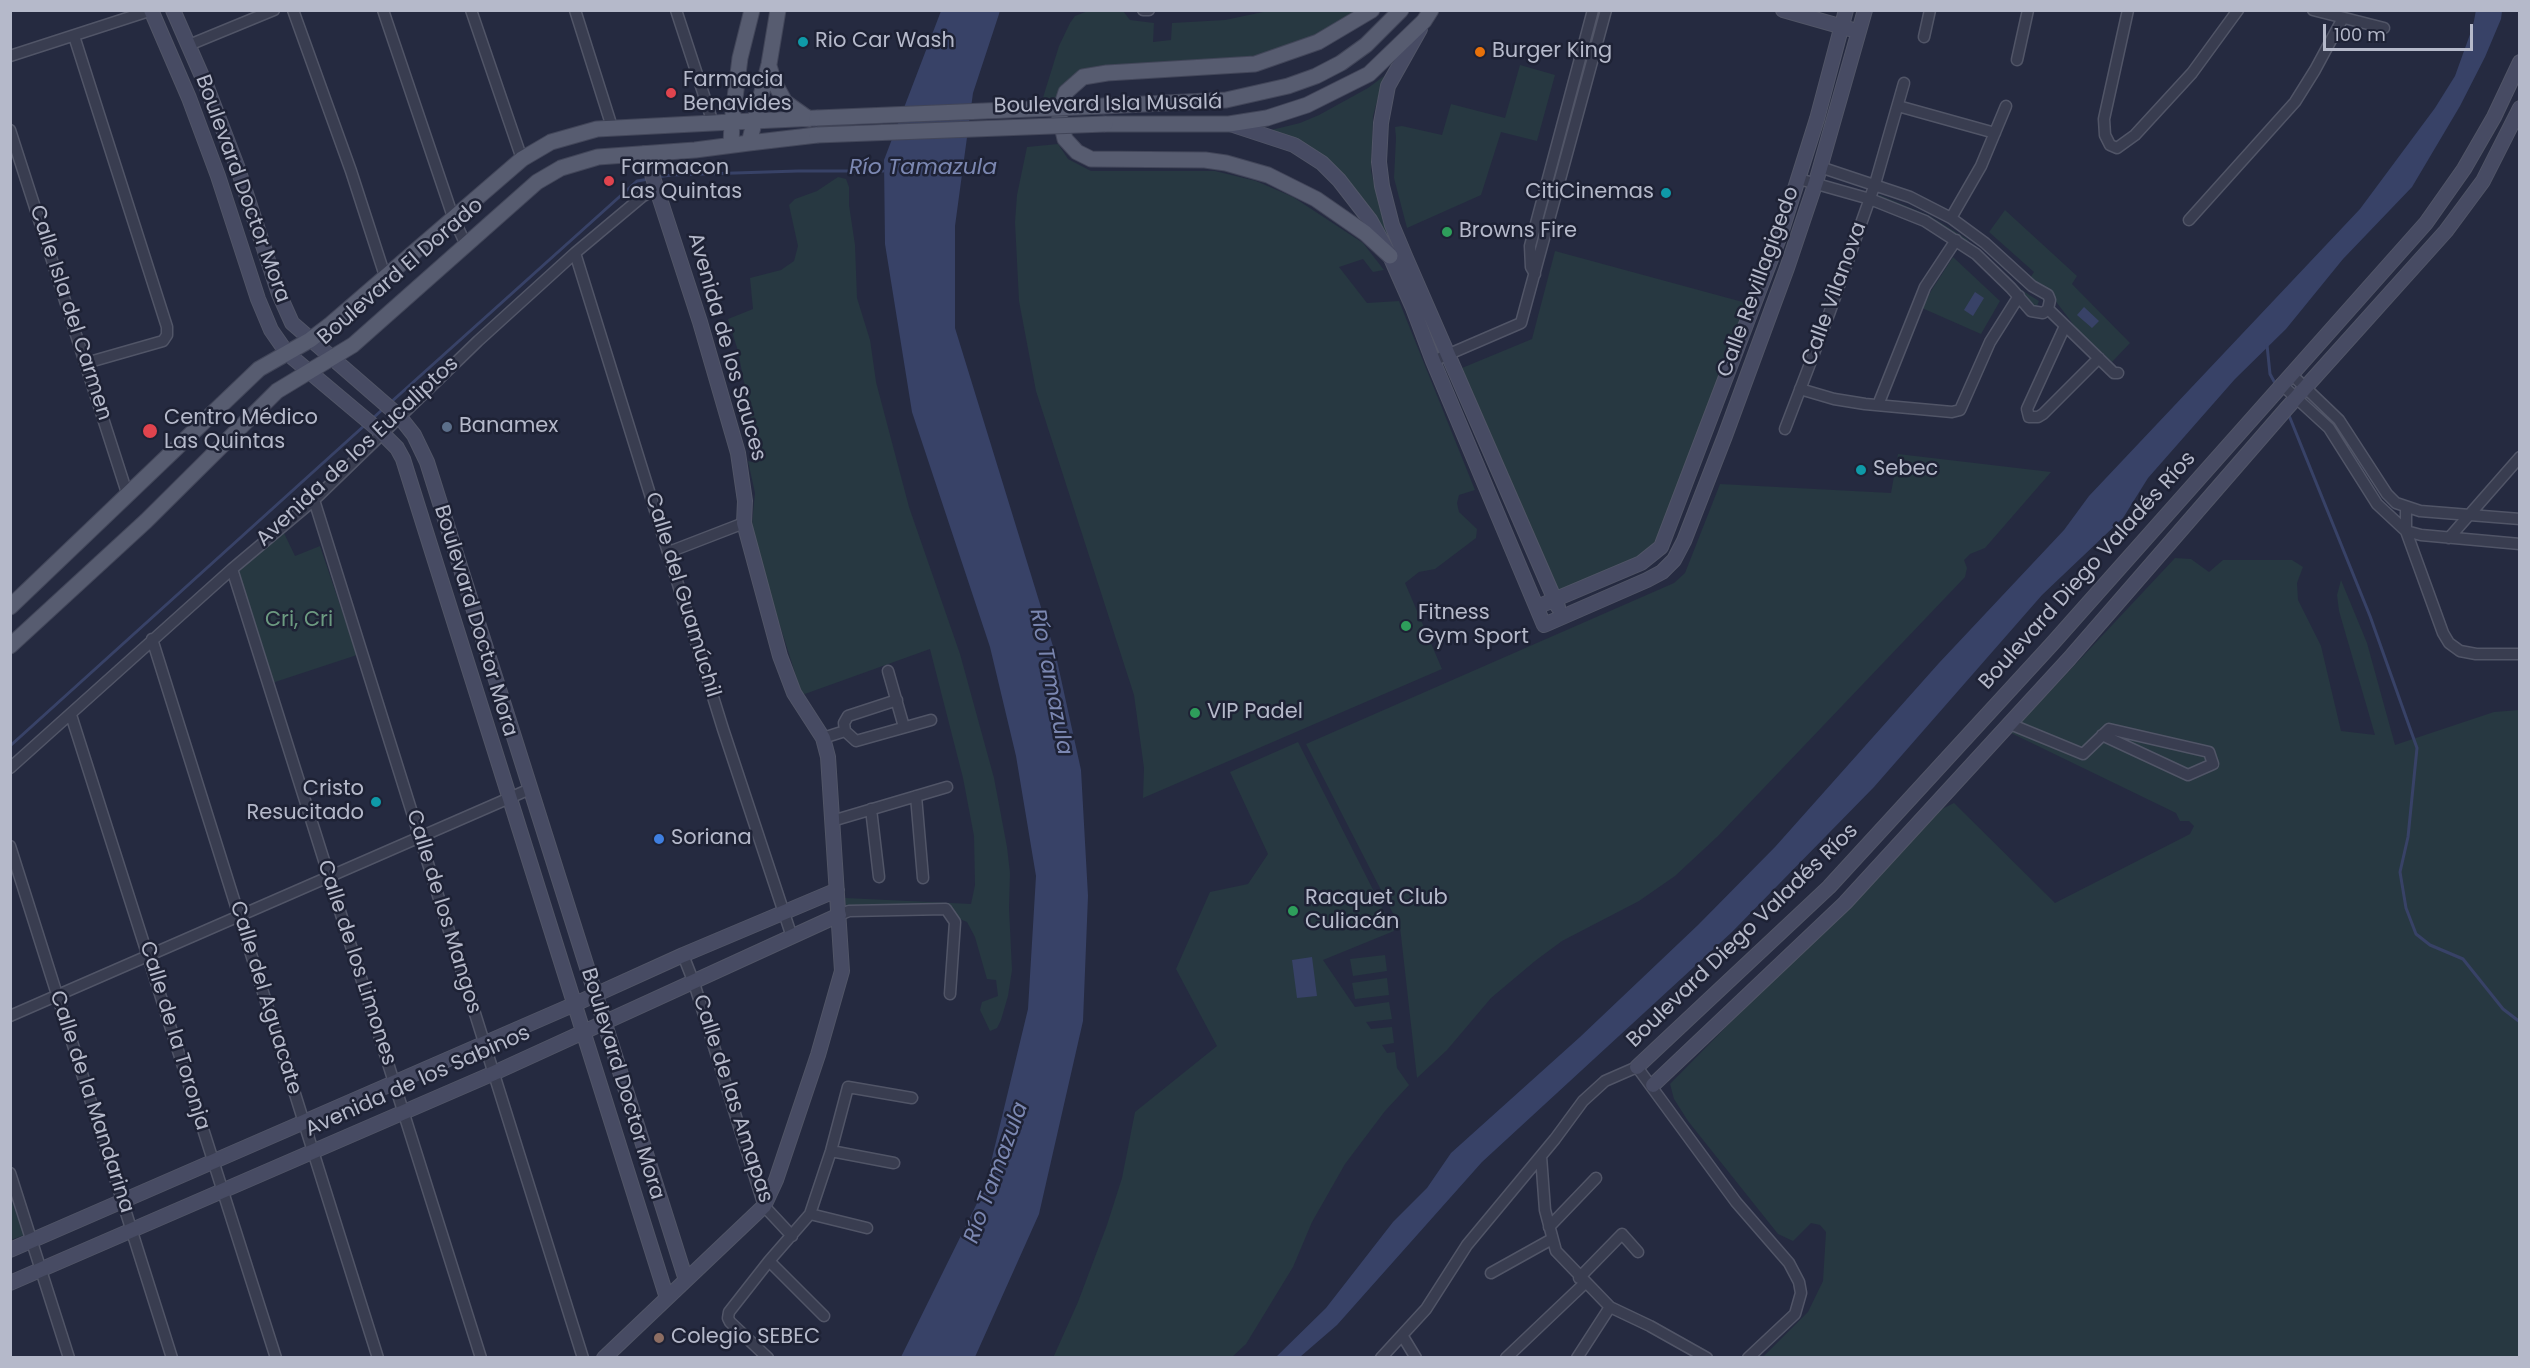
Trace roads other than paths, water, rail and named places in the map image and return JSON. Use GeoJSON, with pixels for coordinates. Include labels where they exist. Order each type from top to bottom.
{"type":"FeatureCollection","features":[{"type":"Feature","properties":{"kind":"main road"},"geometry":{"type":"LineString","coordinates":[[730,145],[740,58],[752,10]]}},
{"type":"Feature","properties":{"kind":"main road"},"geometry":{"type":"LineString","coordinates":[[750,143],[753,121],[769,64],[778,10]]}},
{"type":"Feature","properties":{"kind":"main road"},"geometry":{"type":"LineString","coordinates":[[1372,10],[1318,42],[1255,64],[1107,73],[1083,77],[1066,92],[1059,114],[1065,139],[1077,152],[1091,159],[1205,160],[1260,172],[1316,198],[1365,233],[1390,256]]}},
{"type":"Feature","properties":{"kind":"main road","name":"Boulevard Isla Musalá"},"geometry":{"type":"LineString","coordinates":[[732,122],[1226,100],[1288,86],[1316,76],[1341,63],[1366,45],[1401,10]]}},
{"type":"Feature","properties":{"kind":"main road","name":"Boulevard Isla Musalá"},"geometry":{"type":"LineString","coordinates":[[750,143],[817,135],[1105,124],[1229,124],[1267,118],[1307,105],[1341,89],[1376,68],[1428,16]]}},
{"type":"Feature","properties":{"kind":"main road"},"geometry":{"type":"LineString","coordinates":[[769,64],[774,82],[785,102],[813,118]]}},
{"type":"Feature","properties":{"kind":"main road","name":"Boulevard El Dorado"},"geometry":{"type":"LineString","coordinates":[[10,607],[259,369],[310,340],[522,159],[551,142],[579,133],[612,127],[732,122]]}},
{"type":"Feature","properties":{"kind":"main road","name":"Boulevard El Dorado"},"geometry":{"type":"LineString","coordinates":[[10,646],[146,521],[278,391],[353,345],[537,182],[555,171],[598,157],[647,159],[750,143]]}},
{"type":"Feature","properties":{"kind":"street","name":"Boulevard Doctor Mora"},"geometry":{"type":"LineString","coordinates":[[173,10],[237,166],[279,294],[292,323],[397,414],[414,435],[427,462],[686,1280]]}},
{"type":"Feature","properties":{"kind":"street"},"geometry":{"type":"LineString","coordinates":[[189,45],[274,10]]}},
{"type":"Feature","properties":{"kind":"street"},"geometry":{"type":"LineString","coordinates":[[293,10],[351,171],[385,276]]}},
{"type":"Feature","properties":{"kind":"street"},"geometry":{"type":"LineString","coordinates":[[383,10],[453,217],[466,245]]}},
{"type":"Feature","properties":{"kind":"street"},"geometry":{"type":"LineString","coordinates":[[471,10],[522,159]]}},
{"type":"Feature","properties":{"kind":"street"},"geometry":{"type":"LineString","coordinates":[[575,10],[612,127]]}},
{"type":"Feature","properties":{"kind":"street"},"geometry":{"type":"LineString","coordinates":[[676,10],[713,123]]}},
{"type":"Feature","properties":{"kind":"street"},"geometry":{"type":"LineString","coordinates":[[1143,10],[1149,10]]}},
{"type":"Feature","properties":{"kind":"street"},"geometry":{"type":"LineString","coordinates":[[1535,274],[1531,267],[1530,246],[1593,10]]}},
{"type":"Feature","properties":{"kind":"street"},"geometry":{"type":"LineString","coordinates":[[1433,361],[1521,323],[1606,10]]}},
{"type":"Feature","properties":{"kind":"street"},"geometry":{"type":"LineString","coordinates":[[1783,10],[1859,31]]}},
{"type":"Feature","properties":{"kind":"street"},"geometry":{"type":"LineString","coordinates":[[1847,10],[1865,13]]}},
{"type":"Feature","properties":{"kind":"street","name":"Calle Revillagigedo"},"geometry":{"type":"LineString","coordinates":[[1660,547],[1763,284],[1799,179],[1847,10]]}},
{"type":"Feature","properties":{"kind":"street"},"geometry":{"type":"LineString","coordinates":[[1924,37],[1930,10]]}},
{"type":"Feature","properties":{"kind":"street"},"geometry":{"type":"LineString","coordinates":[[2017,60],[2028,10]]}},
{"type":"Feature","properties":{"kind":"street"},"geometry":{"type":"LineString","coordinates":[[2128,10],[2104,119],[2105,135],[2110,146],[2117,148],[2136,135],[2192,73],[2238,10]]}},
{"type":"Feature","properties":{"kind":"street"},"geometry":{"type":"LineString","coordinates":[[2313,10],[2384,28]]}},
{"type":"Feature","properties":{"kind":"street","name":"Boulevard Doctor Mora"},"geometry":{"type":"LineString","coordinates":[[151,11],[189,98],[214,165],[258,299],[271,330],[287,353],[380,431],[397,448],[403,459],[667,1298]]}},
{"type":"Feature","properties":{"kind":"street"},"geometry":{"type":"LineString","coordinates":[[10,56],[151,11]]}},
{"type":"Feature","properties":{"kind":"street","name":"Calle Revillagigedo"},"geometry":{"type":"LineString","coordinates":[[1674,561],[1684,542],[1759,347],[1816,182],[1865,13]]}},
{"type":"Feature","properties":{"kind":"street"},"geometry":{"type":"LineString","coordinates":[[1428,16],[1388,86],[1381,123],[1379,162],[1382,186],[1392,225],[1562,617]]}},
{"type":"Feature","properties":{"kind":"street"},"geometry":{"type":"LineString","coordinates":[[2189,220],[2295,102],[2343,18]]}},
{"type":"Feature","properties":{"kind":"street"},"geometry":{"type":"LineString","coordinates":[[74,36],[167,335],[163,341],[86,363]]}},
{"type":"Feature","properties":{"kind":"street","name":"Boulevard Diego Valadés Ríos"},"geometry":{"type":"LineString","coordinates":[[1637,1067],[1829,887],[2052,644],[2426,224],[2464,169],[2520,62]]}},
{"type":"Feature","properties":{"kind":"street","name":"Calle Vilanova"},"geometry":{"type":"LineString","coordinates":[[1785,429],[1870,199],[1905,83]]}},
{"type":"Feature","properties":{"kind":"street"},"geometry":{"type":"LineString","coordinates":[[1898,106],[1995,133]]}},
{"type":"Feature","properties":{"kind":"street"},"geometry":{"type":"LineString","coordinates":[[1951,218],[1981,166],[2006,106]]}},
{"type":"Feature","properties":{"kind":"street","name":"Boulevard Diego Valadés Ríos"},"geometry":{"type":"LineString","coordinates":[[1653,1085],[1845,903],[2069,659],[2446,231],[2483,181],[2520,108]]}},
{"type":"Feature","properties":{"kind":"street"},"geometry":{"type":"LineString","coordinates":[[1229,124],[1294,146],[1322,163],[1340,180],[1370,220],[1390,256],[1544,625],[1647,580],[1662,572],[1674,561],[1660,547],[1641,563],[1537,607]]}},
{"type":"Feature","properties":{"kind":"street","name":"Calle Isla del Carmen"},"geometry":{"type":"LineString","coordinates":[[10,130],[15,157],[86,363],[128,496]]}},
{"type":"Feature","properties":{"kind":"street","name":"Avenida de los Sauces"},"geometry":{"type":"LineString","coordinates":[[604,1358],[764,1206],[776,1180],[833,1010],[842,971],[828,758],[823,738],[786,677],[744,523],[745,501],[738,453],[700,322],[647,159]]}},
{"type":"Feature","properties":{"kind":"street"},"geometry":{"type":"LineString","coordinates":[[1799,179],[1870,199],[1925,221],[1976,254],[2031,311],[2043,313],[2048,309],[2050,304],[2048,295],[2032,286],[1985,243],[1951,218],[1932,207],[1875,184],[1820,167]]}},
{"type":"Feature","properties":{"kind":"street","name":"Avenida de los Eucaliptos"},"geometry":{"type":"LineString","coordinates":[[10,768],[152,639],[314,500],[397,414],[575,253],[656,187]]}},
{"type":"Feature","properties":{"kind":"street"},"geometry":{"type":"LineString","coordinates":[[1878,405],[1925,287],[1956,240]]}},
{"type":"Feature","properties":{"kind":"street"},"geometry":{"type":"LineString","coordinates":[[1976,254],[1985,243]]}},
{"type":"Feature","properties":{"kind":"street","name":"Calle del Guamúchil"},"geometry":{"type":"LineString","coordinates":[[575,253],[782,912],[792,937]]}},
{"type":"Feature","properties":{"kind":"street","name":"Calle Vilanova"},"geometry":{"type":"LineString","coordinates":[[1800,389],[1834,399],[1878,405],[1952,412],[1960,410],[1990,342],[2019,296]]}},
{"type":"Feature","properties":{"kind":"street"},"geometry":{"type":"LineString","coordinates":[[2048,309],[2114,373],[2118,373]]}},
{"type":"Feature","properties":{"kind":"street"},"geometry":{"type":"LineString","coordinates":[[2065,326],[2027,409],[2030,417],[2043,414],[2099,358]]}},
{"type":"Feature","properties":{"kind":"street"},"geometry":{"type":"LineString","coordinates":[[2286,379],[2339,420],[2387,494],[2396,503],[2406,507],[2520,519]]}},
{"type":"Feature","properties":{"kind":"street"},"geometry":{"type":"LineString","coordinates":[[2302,393],[2329,428],[2377,504],[2406,531],[2421,535],[2520,544]]}},
{"type":"Feature","properties":{"kind":"street"},"geometry":{"type":"LineString","coordinates":[[2329,428],[2339,420]]}},
{"type":"Feature","properties":{"kind":"street"},"geometry":{"type":"LineString","coordinates":[[2450,538],[2520,457]]}},
{"type":"Feature","properties":{"kind":"street","name":"Calle de los Mangos"},"geometry":{"type":"LineString","coordinates":[[314,500],[583,1358]]}},
{"type":"Feature","properties":{"kind":"street"},"geometry":{"type":"LineString","coordinates":[[2406,507],[2406,531],[2443,633],[2449,643],[2460,651],[2476,654],[2520,654]]}},
{"type":"Feature","properties":{"kind":"street"},"geometry":{"type":"LineString","coordinates":[[669,552],[744,523]]}},
{"type":"Feature","properties":{"kind":"street","name":"Calle de los Limones"},"geometry":{"type":"LineString","coordinates":[[232,569],[481,1358]]}},
{"type":"Feature","properties":{"kind":"street","name":"Calle del Aguacate"},"geometry":{"type":"LineString","coordinates":[[152,639],[378,1358]]}},
{"type":"Feature","properties":{"kind":"street"},"geometry":{"type":"LineString","coordinates":[[888,670],[904,727]]}},
{"type":"Feature","properties":{"kind":"street"},"geometry":{"type":"LineString","coordinates":[[897,700],[848,716],[844,723],[845,731],[856,741],[931,720]]}},
{"type":"Feature","properties":{"kind":"street","name":"Calle de la Toronja"},"geometry":{"type":"LineString","coordinates":[[70,715],[276,1358]]}},
{"type":"Feature","properties":{"kind":"street"},"geometry":{"type":"LineString","coordinates":[[2010,724],[2083,754],[2102,735],[2109,729],[2209,752],[2213,764],[2188,775],[2102,735]]}},
{"type":"Feature","properties":{"kind":"street"},"geometry":{"type":"LineString","coordinates":[[823,738],[845,731]]}},
{"type":"Feature","properties":{"kind":"street"},"geometry":{"type":"LineString","coordinates":[[832,820],[947,787]]}},
{"type":"Feature","properties":{"kind":"street"},"geometry":{"type":"LineString","coordinates":[[10,1016],[530,789]]}},
{"type":"Feature","properties":{"kind":"street"},"geometry":{"type":"LineString","coordinates":[[916,796],[923,878]]}},
{"type":"Feature","properties":{"kind":"street"},"geometry":{"type":"LineString","coordinates":[[871,809],[879,877]]}},
{"type":"Feature","properties":{"kind":"street","name":"Calle de la Mandarina"},"geometry":{"type":"LineString","coordinates":[[10,846],[172,1358]]}},
{"type":"Feature","properties":{"kind":"street","name":"Avenida de los Sabinos"},"geometry":{"type":"LineString","coordinates":[[10,1250],[485,1044],[683,955],[837,890]]}},
{"type":"Feature","properties":{"kind":"street"},"geometry":{"type":"LineString","coordinates":[[839,915],[849,911],[946,909],[955,922],[950,994]]}},
{"type":"Feature","properties":{"kind":"street","name":"Avenida de los Sabinos"},"geometry":{"type":"LineString","coordinates":[[10,1283],[494,1073],[839,915]]}},
{"type":"Feature","properties":{"kind":"street","name":"Calle de las Amapas"},"geometry":{"type":"LineString","coordinates":[[683,955],[694,983],[764,1206],[792,1236]]}},
{"type":"Feature","properties":{"kind":"street"},"geometry":{"type":"LineString","coordinates":[[1382,1358],[1426,1309],[1467,1245],[1583,1101],[1605,1081],[1637,1067],[1653,1085],[1736,1202],[1789,1263],[1799,1282],[1801,1293],[1796,1314],[1748,1358]]}},
{"type":"Feature","properties":{"kind":"street"},"geometry":{"type":"LineString","coordinates":[[768,1358],[728,1318],[729,1312],[810,1214],[831,1151],[848,1087],[912,1098]]}},
{"type":"Feature","properties":{"kind":"street"},"geometry":{"type":"LineString","coordinates":[[831,1151],[894,1163]]}},
{"type":"Feature","properties":{"kind":"street"},"geometry":{"type":"LineString","coordinates":[[1541,1156],[1549,1227],[1556,1251],[1610,1307],[1707,1358]]}},
{"type":"Feature","properties":{"kind":"street"},"geometry":{"type":"LineString","coordinates":[[10,1173],[69,1358]]}},
{"type":"Feature","properties":{"kind":"street"},"geometry":{"type":"LineString","coordinates":[[1549,1227],[1596,1178]]}},
{"type":"Feature","properties":{"kind":"street"},"geometry":{"type":"LineString","coordinates":[[810,1214],[867,1228]]}},
{"type":"Feature","properties":{"kind":"street"},"geometry":{"type":"LineString","coordinates":[[1506,1358],[1582,1280],[1622,1234],[1638,1252]]}},
{"type":"Feature","properties":{"kind":"street"},"geometry":{"type":"LineString","coordinates":[[1491,1273],[1552,1239]]}},
{"type":"Feature","properties":{"kind":"street"},"geometry":{"type":"LineString","coordinates":[[769,1262],[824,1316]]}},
{"type":"Feature","properties":{"kind":"street"},"geometry":{"type":"LineString","coordinates":[[1577,1358],[1610,1307]]}},
{"type":"Feature","properties":{"kind":"street"},"geometry":{"type":"LineString","coordinates":[[1402,1335],[1416,1358]]}},
{"type":"Feature","properties":{"kind":"water"},"geometry":{"type":"Polygon","coordinates":[[[2476,10],[2502,11],[2501,19],[2460,106],[2412,187],[2343,259],[2286,329],[2235,379],[2148,478],[2123,518],[2042,595],[1874,787],[1732,932],[1482,1162],[1337,1325],[1300,1357],[1276,1357],[1326,1308],[1393,1222],[1427,1188],[1451,1153],[1580,1037],[1698,925],[1775,847],[1939,663],[2064,530],[2089,496],[2360,209],[2435,108],[2455,76],[2473,26],[2476,10]]]}},
{"type":"Feature","properties":{"kind":"water","name":"Río Tamazula"},"geometry":{"type":"Polygon","coordinates":[[[941,11],[1000,11],[973,93],[955,226],[955,328],[1056,656],[1081,770],[1088,896],[1083,1021],[1039,1214],[975,1357],[901,1357],[985,1187],[1028,1009],[1036,876],[1016,756],[990,647],[912,412],[885,244],[884,160],[941,11]]]}},
{"type":"Feature","properties":{"kind":"water"},"geometry":{"type":"Polygon","coordinates":[[[1975,292],[1984,298],[1973,316],[1964,310],[1975,292]]]}},
{"type":"Feature","properties":{"kind":"water"},"geometry":{"type":"Polygon","coordinates":[[[2084,307],[2099,321],[2092,328],[2077,315],[2084,307]]]}},
{"type":"Feature","properties":{"kind":"water"},"geometry":{"type":"Polygon","coordinates":[[[1312,957],[1317,996],[1297,998],[1292,960],[1312,957]]]}},
{"type":"Feature","properties":{"kind":"waterway"},"geometry":{"type":"LineString","coordinates":[[656,177],[798,171],[883,171]]}},
{"type":"Feature","properties":{"kind":"waterway"},"geometry":{"type":"LineString","coordinates":[[390,403],[637,181],[649,179]]}},
{"type":"Feature","properties":{"kind":"waterway"},"geometry":{"type":"LineString","coordinates":[[2267,345],[2270,374],[2276,385]]}},
{"type":"Feature","properties":{"kind":"waterway"},"geometry":{"type":"LineString","coordinates":[[372,419],[383,409]]}},
{"type":"Feature","properties":{"kind":"waterway"},"geometry":{"type":"LineString","coordinates":[[2288,413],[2370,616],[2417,748],[2408,837],[2400,872],[2406,908],[2416,934],[2430,945],[2463,959],[2503,1009],[2520,1022]]}},
{"type":"Feature","properties":{"kind":"waterway"},"geometry":{"type":"LineString","coordinates":[[10,746],[365,425]]}},
{"type":"Feature","properties":{"kind":"place","name":"Rio Car Wash"},"geometry":{"type":"Point","coordinates":[803,42]}},
{"type":"Feature","properties":{"kind":"place","name":"Burger King"},"geometry":{"type":"Point","coordinates":[1480,52]}},
{"type":"Feature","properties":{"kind":"place","name":"Farmacia Benavides"},"geometry":{"type":"Point","coordinates":[671,93]}},
{"type":"Feature","properties":{"kind":"place","name":"Farmacon Las Quintas"},"geometry":{"type":"Point","coordinates":[609,181]}},
{"type":"Feature","properties":{"kind":"place","name":"CitiCinemas"},"geometry":{"type":"Point","coordinates":[1666,193]}},
{"type":"Feature","properties":{"kind":"place","name":"Browns Fire"},"geometry":{"type":"Point","coordinates":[1447,232]}},
{"type":"Feature","properties":{"kind":"place","name":"Banamex"},"geometry":{"type":"Point","coordinates":[447,427]}},
{"type":"Feature","properties":{"kind":"place","name":"Centro Médico Las Quintas"},"geometry":{"type":"Point","coordinates":[150,431]}},
{"type":"Feature","properties":{"kind":"place","name":"Sebec"},"geometry":{"type":"Point","coordinates":[1861,470]}},
{"type":"Feature","properties":{"kind":"place","name":"Fitness Gym Sport"},"geometry":{"type":"Point","coordinates":[1406,626]}},
{"type":"Feature","properties":{"kind":"place","name":"VIP Padel"},"geometry":{"type":"Point","coordinates":[1195,713]}},
{"type":"Feature","properties":{"kind":"place","name":"Cristo Resucitado"},"geometry":{"type":"Point","coordinates":[376,802]}},
{"type":"Feature","properties":{"kind":"place","name":"Soriana"},"geometry":{"type":"Point","coordinates":[659,839]}},
{"type":"Feature","properties":{"kind":"place","name":"Racquet Club Culiacán"},"geometry":{"type":"Point","coordinates":[1293,911]}},
{"type":"Feature","properties":{"kind":"place","name":"Colegio SEBEC"},"geometry":{"type":"Point","coordinates":[659,1338]}},
{"type":"Feature","properties":{"kind":"park label","name":"Cri, Cri"},"geometry":{"type":"Point","coordinates":[299,621]}}]}
